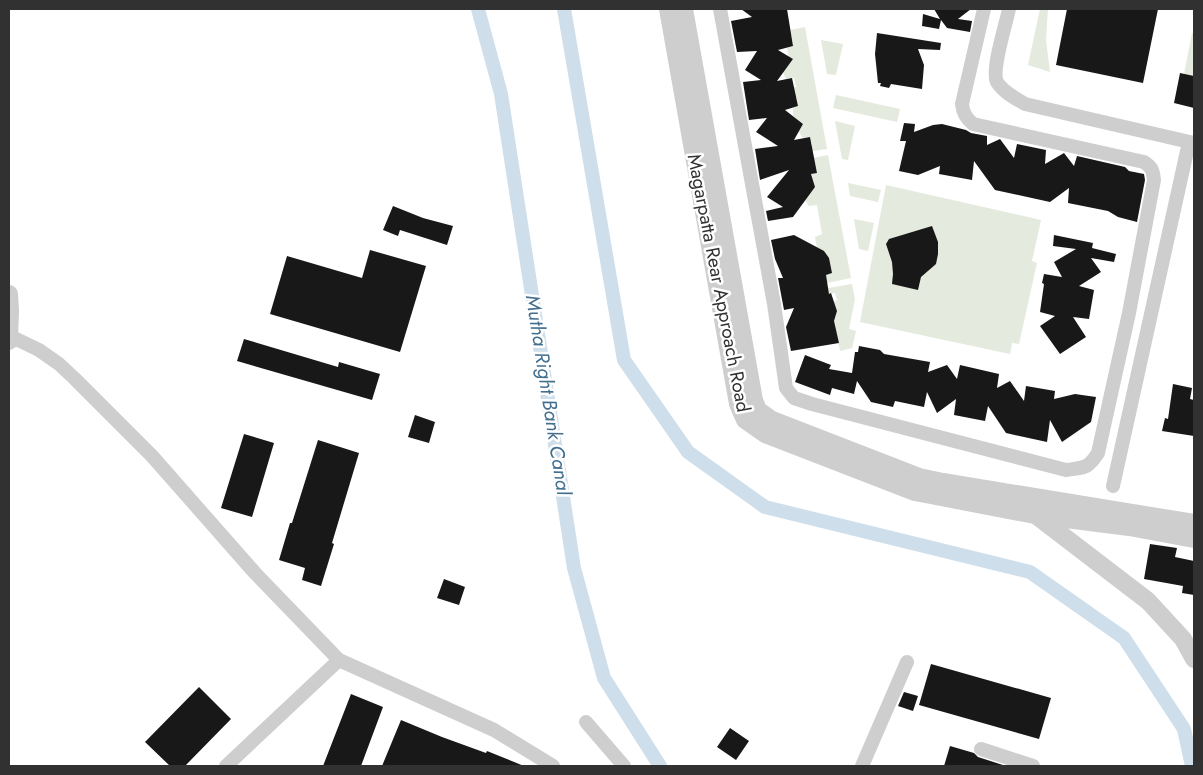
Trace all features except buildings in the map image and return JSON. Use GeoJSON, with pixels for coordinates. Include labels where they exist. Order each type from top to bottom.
{"type":"FeatureCollection","features":[{"type":"Feature","properties":{"kind":"street","name":"Magarpatta Rear Approach Road"},"geometry":{"type":"LineString","coordinates":[[668,9],[738,404],[744,420],[765,434],[915,492],[1035,515],[1129,527],[1194,540]]}},
{"type":"Feature","properties":{"kind":"street","name":"Magarpatta Rear Approach Road"},"geometry":{"type":"LineString","coordinates":[[684,9],[754,400],[758,410],[772,420],[919,477],[1194,523]]}},
{"type":"Feature","properties":{"kind":"street"},"geometry":{"type":"LineString","coordinates":[[720,9],[774,304],[786,388],[794,398],[885,424],[1066,470],[1082,468],[1090,464],[1098,453],[1129,313],[1154,180],[1153,172],[1150,166],[1144,162],[973,124],[967,119],[963,112],[962,104],[984,9]]}},
{"type":"Feature","properties":{"kind":"street"},"geometry":{"type":"LineString","coordinates":[[1009,9],[995,72],[998,82],[1009,95],[1025,104],[1192,143],[1113,486]]}},
{"type":"Feature","properties":{"kind":"street"},"geometry":{"type":"LineString","coordinates":[[9,294],[9,338],[39,350],[74,378],[152,456],[256,573],[338,660],[494,730],[553,766]]}},
{"type":"Feature","properties":{"kind":"street"},"geometry":{"type":"LineString","coordinates":[[1129,313],[1152,318]]}},
{"type":"Feature","properties":{"kind":"street"},"geometry":{"type":"LineString","coordinates":[[1020,494],[1035,515],[1148,601],[1183,639],[1194,659]]}},
{"type":"Feature","properties":{"kind":"street"},"geometry":{"type":"LineString","coordinates":[[226,766],[338,660]]}},
{"type":"Feature","properties":{"kind":"street"},"geometry":{"type":"LineString","coordinates":[[864,766],[907,662]]}},
{"type":"Feature","properties":{"kind":"street"},"geometry":{"type":"LineString","coordinates":[[586,722],[624,766]]}},
{"type":"Feature","properties":{"kind":"street"},"geometry":{"type":"LineString","coordinates":[[981,749],[1033,766]]}},
{"type":"Feature","properties":{"kind":"shaded area"},"geometry":{"type":"Polygon","coordinates":[[[1040,9],[1048,9],[1046,40],[1050,72],[1028,65],[1040,9]]]}},
{"type":"Feature","properties":{"kind":"shaded area"},"geometry":{"type":"Polygon","coordinates":[[[805,27],[827,149],[801,153],[800,147],[812,145],[810,137],[803,138],[799,132],[803,124],[793,116],[793,108],[798,106],[797,98],[792,99],[790,88],[796,87],[794,78],[786,79],[783,72],[793,59],[789,57],[787,48],[793,46],[792,37],[785,31],[805,27]]]}},
{"type":"Feature","properties":{"kind":"shaded area"},"geometry":{"type":"Polygon","coordinates":[[[1192,33],[1194,33],[1194,76],[1184,74],[1192,33]]]}},
{"type":"Feature","properties":{"kind":"shaded area"},"geometry":{"type":"Polygon","coordinates":[[[821,40],[843,44],[836,75],[827,74],[821,40]]]}},
{"type":"Feature","properties":{"kind":"shaded area"},"geometry":{"type":"Polygon","coordinates":[[[836,95],[900,109],[897,122],[833,108],[836,95]]]}},
{"type":"Feature","properties":{"kind":"shaded area"},"geometry":{"type":"Polygon","coordinates":[[[835,121],[855,126],[848,160],[842,159],[835,121]]]}},
{"type":"Feature","properties":{"kind":"shaded area"},"geometry":{"type":"Polygon","coordinates":[[[828,155],[851,278],[827,283],[825,275],[832,273],[830,264],[817,248],[815,237],[822,234],[817,205],[809,206],[805,200],[815,187],[811,174],[817,172],[815,163],[802,160],[828,155]]]}},
{"type":"Feature","properties":{"kind":"shaded area"},"geometry":{"type":"Polygon","coordinates":[[[848,183],[881,190],[878,202],[850,196],[848,183]]]}},
{"type":"Feature","properties":{"kind":"shaded area"},"geometry":{"type":"Polygon","coordinates":[[[886,185],[1041,220],[1032,261],[1037,263],[1019,344],[1012,343],[1010,354],[860,322],[886,185]]]}},
{"type":"Feature","properties":{"kind":"shaded area"},"geometry":{"type":"Polygon","coordinates":[[[854,219],[874,223],[868,251],[859,249],[854,219]]]}},
{"type":"Feature","properties":{"kind":"shaded area"},"geometry":{"type":"Polygon","coordinates":[[[852,284],[855,299],[849,329],[856,331],[852,348],[840,351],[837,334],[833,326],[837,311],[833,302],[837,300],[835,293],[829,294],[828,288],[852,284]]]}},
{"type":"Feature","properties":{"kind":"waterway","name":"Mutha Right Bank Canal"},"geometry":{"type":"LineString","coordinates":[[478,9],[501,94],[574,568],[604,678],[660,766]]}},
{"type":"Feature","properties":{"kind":"waterway"},"geometry":{"type":"LineString","coordinates":[[564,9],[624,360],[688,452],[765,507],[1030,572],[1124,638],[1184,729],[1192,766]]}}]}
